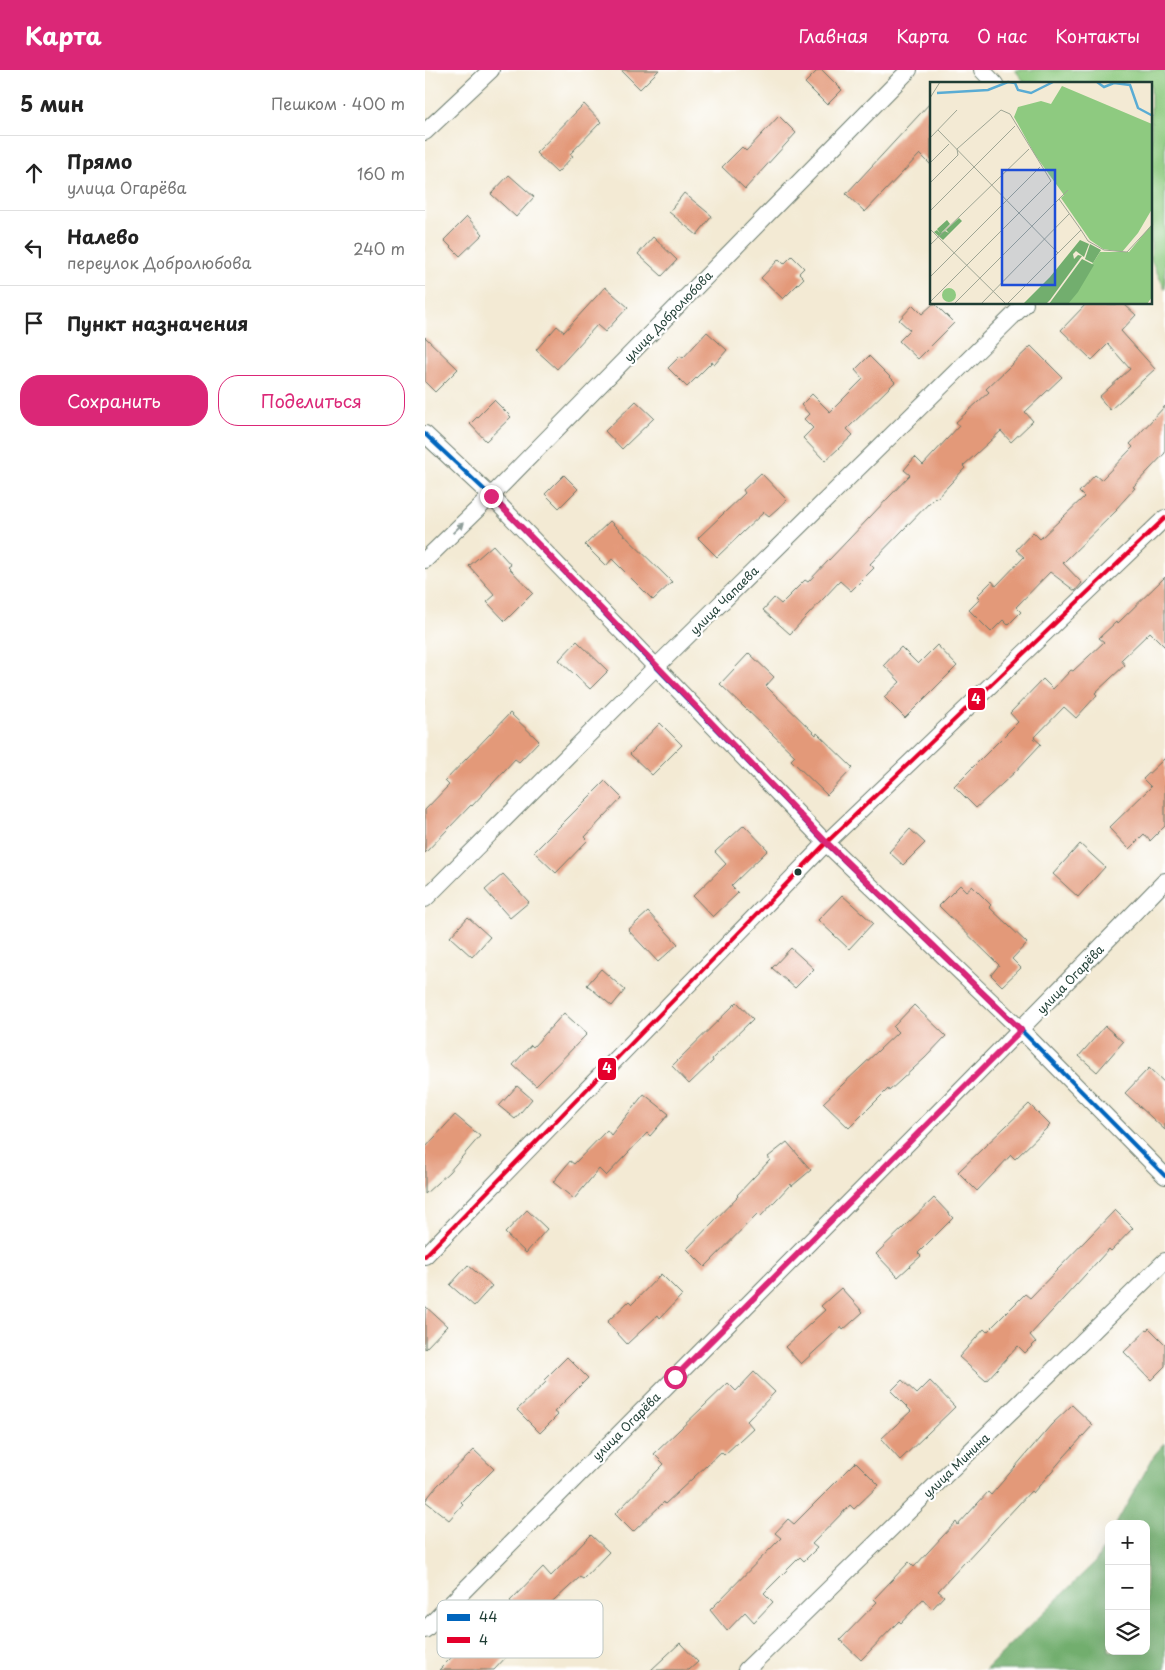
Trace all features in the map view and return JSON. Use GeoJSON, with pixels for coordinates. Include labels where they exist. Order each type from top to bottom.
{"type":"FeatureCollection","features":[{"type":"Feature","properties":{"kind":"street"},"geometry":{"type":"LineString","coordinates":[[425,132],[491,70]]}},
{"type":"Feature","properties":{"kind":"street","name":"улица Добролюбова"},"geometry":{"type":"LineString","coordinates":[[425,560],[491,496],[909,70]]}},
{"type":"Feature","properties":{"kind":"street"},"geometry":{"type":"LineString","coordinates":[[982,70],[993,82]]}},
{"type":"Feature","properties":{"kind":"street","name":"улица Чапаева"},"geometry":{"type":"LineString","coordinates":[[425,899],[657,666],[1024,305]]}},
{"type":"Feature","properties":{"kind":"street"},"geometry":{"type":"LineString","coordinates":[[425,434],[491,496],[827,843],[1021,1030],[1165,1176]]}},
{"type":"Feature","properties":{"kind":"street"},"geometry":{"type":"LineString","coordinates":[[425,1256],[827,843],[1165,518]]}},
{"type":"Feature","properties":{"kind":"street","name":"улица Огарёва"},"geometry":{"type":"LineString","coordinates":[[455,1600],[1021,1030],[1165,881]]}},
{"type":"Feature","properties":{"kind":"street","name":"улица Минина"},"geometry":{"type":"LineString","coordinates":[[746,1670],[1165,1261]]}},
{"type":"Feature","properties":{"kind":"street","name":"улица Огарёва"},"geometry":{"type":"LineString","coordinates":[[425,1630],[437,1618]]}},
{"type":"Feature","properties":{"kind":"green space"},"geometry":{"type":"Polygon","coordinates":[[[1015,70],[1165,70],[1165,289],[1153,264],[1153,82],[1024,82],[1015,70]]]}},
{"type":"Feature","properties":{"kind":"green space"},"geometry":{"type":"Polygon","coordinates":[[[1165,1443],[1165,1670],[985,1670],[1096,1561],[1105,1545],[1105,1655],[1150,1655],[1150,1520],[1118,1520],[1155,1454],[1165,1443]]]}},
{"type":"Feature","properties":{"kind":"building"},"geometry":{"type":"Polygon","coordinates":[[[621,70],[659,70],[640,89],[621,70]]]}},
{"type":"Feature","properties":{"kind":"building"},"geometry":{"type":"Polygon","coordinates":[[[818,70],[822,70],[842,90],[827,105],[805,83],[818,70]]]}},
{"type":"Feature","properties":{"kind":"building"},"geometry":{"type":"Polygon","coordinates":[[[930,103],[930,164],[920,154],[865,212],[846,194],[930,103]]]}},
{"type":"Feature","properties":{"kind":"building"},"geometry":{"type":"Polygon","coordinates":[[[584,104],[601,122],[570,154],[573,156],[557,173],[536,153],[584,104]]]}},
{"type":"Feature","properties":{"kind":"building"},"geometry":{"type":"Polygon","coordinates":[[[779,116],[796,133],[745,189],[722,167],[742,147],[746,151],[779,116]]]}},
{"type":"Feature","properties":{"kind":"building"},"geometry":{"type":"Polygon","coordinates":[[[509,175],[534,197],[516,217],[491,194],[509,175]]]}},
{"type":"Feature","properties":{"kind":"building"},"geometry":{"type":"Polygon","coordinates":[[[684,193],[712,216],[697,235],[669,212],[684,193]]]}},
{"type":"Feature","properties":{"kind":"building"},"geometry":{"type":"Polygon","coordinates":[[[467,217],[483,234],[460,256],[444,240],[467,217]]]}},
{"type":"Feature","properties":{"kind":"building"},"geometry":{"type":"Polygon","coordinates":[[[653,237],[677,260],[662,276],[638,254],[653,237]]]}},
{"type":"Feature","properties":{"kind":"building"},"geometry":{"type":"Polygon","coordinates":[[[792,256],[804,268],[799,273],[804,278],[783,299],[761,278],[779,259],[784,264],[792,256]]]}},
{"type":"Feature","properties":{"kind":"building"},"geometry":{"type":"Polygon","coordinates":[[[605,287],[628,307],[605,332],[597,325],[557,369],[536,350],[557,326],[564,332],[605,287]]]}},
{"type":"Feature","properties":{"kind":"building"},"geometry":{"type":"Polygon","coordinates":[[[913,305],[922,314],[932,305],[936,305],[954,323],[918,359],[899,341],[910,330],[899,320],[913,305]]]}},
{"type":"Feature","properties":{"kind":"building"},"geometry":{"type":"Polygon","coordinates":[[[1085,305],[1125,305],[1136,315],[1121,331],[1155,369],[1110,410],[1099,397],[1130,369],[1108,344],[1092,360],[1061,330],[1085,305]]]}},
{"type":"Feature","properties":{"kind":"building"},"geometry":{"type":"Polygon","coordinates":[[[707,332],[727,350],[715,364],[712,362],[687,387],[668,368],[680,356],[683,358],[707,332]]]}},
{"type":"Feature","properties":{"kind":"building"},"geometry":{"type":"Polygon","coordinates":[[[425,337],[458,369],[435,392],[425,382],[425,337]]]}},
{"type":"Feature","properties":{"kind":"building"},"geometry":{"type":"Polygon","coordinates":[[[1031,346],[1062,377],[1025,412],[1033,421],[1011,442],[1001,431],[963,466],[965,468],[936,499],[935,497],[870,564],[874,568],[851,591],[840,581],[790,634],[763,610],[774,598],[781,604],[805,580],[808,582],[910,475],[904,470],[915,457],[923,465],[959,426],[956,422],[989,392],[986,389],[1031,346]]]}},
{"type":"Feature","properties":{"kind":"building"},"geometry":{"type":"Polygon","coordinates":[[[869,356],[895,382],[847,429],[853,435],[825,461],[803,438],[813,428],[804,419],[809,414],[801,405],[812,394],[830,412],[863,379],[855,370],[869,356]]]}},
{"type":"Feature","properties":{"kind":"building"},"geometry":{"type":"Polygon","coordinates":[[[494,400],[511,417],[486,441],[470,424],[494,400]]]}},
{"type":"Feature","properties":{"kind":"building"},"geometry":{"type":"Polygon","coordinates":[[[636,401],[654,418],[622,449],[605,431],[636,401]]]}},
{"type":"Feature","properties":{"kind":"building"},"geometry":{"type":"Polygon","coordinates":[[[1165,406],[1165,453],[1133,487],[1135,488],[1117,510],[1063,563],[1082,583],[1075,591],[1050,572],[1016,607],[1021,612],[1008,625],[1003,620],[991,632],[969,610],[980,599],[977,596],[992,581],[996,586],[1024,557],[1016,550],[1033,532],[1040,539],[1084,497],[1079,492],[1095,475],[1101,480],[1133,447],[1130,444],[1165,406]]]}},
{"type":"Feature","properties":{"kind":"building"},"geometry":{"type":"Polygon","coordinates":[[[761,473],[787,500],[769,516],[764,512],[717,557],[698,538],[745,493],[743,490],[761,473]]]}},
{"type":"Feature","properties":{"kind":"building"},"geometry":{"type":"Polygon","coordinates":[[[564,475],[578,489],[559,508],[545,494],[564,475]]]}},
{"type":"Feature","properties":{"kind":"building"},"geometry":{"type":"Polygon","coordinates":[[[610,521],[672,582],[653,600],[612,559],[606,566],[585,545],[610,521]]]}},
{"type":"Feature","properties":{"kind":"building"},"geometry":{"type":"Polygon","coordinates":[[[493,545],[511,565],[508,567],[533,593],[505,621],[487,602],[495,595],[469,566],[493,545]]]}},
{"type":"Feature","properties":{"kind":"building"},"geometry":{"type":"Polygon","coordinates":[[[1165,577],[1165,647],[1150,632],[1121,660],[1125,665],[1095,693],[1097,695],[1076,718],[1064,707],[1034,738],[1041,744],[1015,772],[976,808],[954,786],[1018,722],[1010,713],[1043,679],[1053,689],[1071,670],[1073,671],[1104,642],[1099,638],[1116,622],[1117,624],[1165,577]]]}},
{"type":"Feature","properties":{"kind":"building"},"geometry":{"type":"Polygon","coordinates":[[[577,641],[608,671],[590,689],[559,660],[577,641]]]}},
{"type":"Feature","properties":{"kind":"building"},"geometry":{"type":"Polygon","coordinates":[[[937,645],[957,666],[905,718],[884,697],[900,682],[884,665],[901,647],[918,664],[937,645]]]}},
{"type":"Feature","properties":{"kind":"building"},"geometry":{"type":"Polygon","coordinates":[[[749,653],[774,677],[766,686],[853,768],[827,795],[791,760],[795,756],[720,684],[749,653]]]}},
{"type":"Feature","properties":{"kind":"building"},"geometry":{"type":"Polygon","coordinates":[[[510,713],[539,741],[519,762],[515,759],[425,853],[425,810],[449,785],[445,781],[510,713]]]}},
{"type":"Feature","properties":{"kind":"building"},"geometry":{"type":"Polygon","coordinates":[[[660,723],[682,745],[652,775],[630,754],[660,723]]]}},
{"type":"Feature","properties":{"kind":"building"},"geometry":{"type":"Polygon","coordinates":[[[1165,758],[1165,826],[1150,841],[1144,834],[1129,849],[1109,828],[1151,787],[1143,779],[1165,758]]]}},
{"type":"Feature","properties":{"kind":"building"},"geometry":{"type":"Polygon","coordinates":[[[605,781],[622,798],[585,837],[588,840],[556,873],[534,852],[605,781]]]}},
{"type":"Feature","properties":{"kind":"building"},"geometry":{"type":"Polygon","coordinates":[[[744,825],[768,850],[731,886],[738,893],[713,917],[693,896],[726,864],[715,852],[744,825]]]}},
{"type":"Feature","properties":{"kind":"building"},"geometry":{"type":"Polygon","coordinates":[[[910,829],[925,843],[903,865],[889,852],[910,829]]]}},
{"type":"Feature","properties":{"kind":"building"},"geometry":{"type":"Polygon","coordinates":[[[1080,844],[1105,867],[1078,897],[1053,874],[1080,844]]]}},
{"type":"Feature","properties":{"kind":"building"},"geometry":{"type":"Polygon","coordinates":[[[503,874],[529,902],[510,918],[485,890],[503,874]]]}},
{"type":"Feature","properties":{"kind":"building"},"geometry":{"type":"Polygon","coordinates":[[[960,885],[966,891],[972,886],[991,905],[989,907],[1027,943],[1012,959],[1021,968],[1002,986],[991,975],[999,965],[939,906],[960,885]]]}},
{"type":"Feature","properties":{"kind":"building"},"geometry":{"type":"Polygon","coordinates":[[[842,895],[873,923],[849,949],[818,920],[842,895]]]}},
{"type":"Feature","properties":{"kind":"building"},"geometry":{"type":"Polygon","coordinates":[[[648,912],[678,944],[658,962],[628,930],[648,912]]]}},
{"type":"Feature","properties":{"kind":"building"},"geometry":{"type":"Polygon","coordinates":[[[468,917],[490,937],[472,957],[450,937],[468,917]]]}},
{"type":"Feature","properties":{"kind":"building"},"geometry":{"type":"Polygon","coordinates":[[[791,948],[814,969],[795,988],[772,968],[791,948]]]}},
{"type":"Feature","properties":{"kind":"building"},"geometry":{"type":"Polygon","coordinates":[[[601,969],[625,990],[612,1006],[587,985],[601,969]]]}},
{"type":"Feature","properties":{"kind":"building"},"geometry":{"type":"Polygon","coordinates":[[[737,1002],[753,1019],[689,1084],[672,1066],[737,1002]]]}},
{"type":"Feature","properties":{"kind":"building"},"geometry":{"type":"Polygon","coordinates":[[[914,1005],[946,1036],[925,1058],[889,1091],[888,1089],[849,1128],[823,1103],[898,1032],[893,1027],[914,1005]]]}},
{"type":"Feature","properties":{"kind":"building"},"geometry":{"type":"Polygon","coordinates":[[[564,1013],[587,1034],[536,1086],[513,1065],[531,1045],[533,1047],[564,1013]]]}},
{"type":"Feature","properties":{"kind":"building"},"geometry":{"type":"Polygon","coordinates":[[[1105,1026],[1123,1042],[1097,1072],[1079,1056],[1105,1026]]]}},
{"type":"Feature","properties":{"kind":"building"},"geometry":{"type":"Polygon","coordinates":[[[1149,1068],[1165,1083],[1165,1130],[1125,1093],[1149,1068]]]}},
{"type":"Feature","properties":{"kind":"building"},"geometry":{"type":"Polygon","coordinates":[[[517,1086],[532,1099],[515,1119],[499,1106],[517,1086]]]}},
{"type":"Feature","properties":{"kind":"building"},"geometry":{"type":"Polygon","coordinates":[[[644,1094],[669,1114],[650,1136],[647,1133],[606,1176],[599,1169],[574,1199],[553,1182],[570,1161],[574,1164],[607,1130],[611,1135],[644,1094]]]}},
{"type":"Feature","properties":{"kind":"building"},"geometry":{"type":"Polygon","coordinates":[[[1029,1104],[1050,1125],[1015,1159],[1011,1155],[977,1191],[958,1172],[1029,1104]]]}},
{"type":"Feature","properties":{"kind":"building"},"geometry":{"type":"Polygon","coordinates":[[[455,1115],[480,1136],[449,1172],[425,1194],[425,1148],[455,1115]]]}},
{"type":"Feature","properties":{"kind":"building"},"geometry":{"type":"Polygon","coordinates":[[[787,1142],[811,1170],[792,1186],[791,1184],[760,1217],[757,1214],[705,1267],[687,1249],[770,1160],[768,1157],[787,1142]]]}},
{"type":"Feature","properties":{"kind":"building"},"geometry":{"type":"Polygon","coordinates":[[[934,1198],[953,1218],[918,1253],[921,1256],[898,1277],[876,1254],[934,1198]]]}},
{"type":"Feature","properties":{"kind":"building"},"geometry":{"type":"Polygon","coordinates":[[[527,1210],[547,1229],[526,1253],[505,1233],[527,1210]]]}},
{"type":"Feature","properties":{"kind":"building"},"geometry":{"type":"Polygon","coordinates":[[[1115,1210],[1133,1228],[1111,1251],[1109,1249],[1030,1335],[1036,1342],[1025,1353],[1018,1346],[986,1381],[959,1357],[984,1329],[987,1332],[1025,1294],[1030,1298],[1115,1210]]]}},
{"type":"Feature","properties":{"kind":"building"},"geometry":{"type":"Polygon","coordinates":[[[468,1265],[492,1286],[474,1306],[450,1285],[468,1265]]]}},
{"type":"Feature","properties":{"kind":"building"},"geometry":{"type":"Polygon","coordinates":[[[661,1274],[682,1295],[660,1318],[658,1315],[627,1344],[607,1322],[629,1301],[632,1304],[661,1274]]]}},
{"type":"Feature","properties":{"kind":"building"},"geometry":{"type":"Polygon","coordinates":[[[841,1288],[863,1312],[843,1330],[841,1327],[801,1364],[785,1347],[825,1310],[821,1306],[841,1288]]]}},
{"type":"Feature","properties":{"kind":"building"},"geometry":{"type":"Polygon","coordinates":[[[425,1306],[447,1326],[425,1349],[425,1306]]]}},
{"type":"Feature","properties":{"kind":"building"},"geometry":{"type":"Polygon","coordinates":[[[1149,1328],[1165,1344],[1165,1366],[1151,1380],[1124,1352],[1149,1328]]]}},
{"type":"Feature","properties":{"kind":"building"},"geometry":{"type":"Polygon","coordinates":[[[567,1357],[588,1378],[554,1412],[558,1415],[540,1433],[517,1410],[546,1382],[544,1380],[567,1357]]]}},
{"type":"Feature","properties":{"kind":"building"},"geometry":{"type":"Polygon","coordinates":[[[754,1372],[775,1392],[747,1421],[753,1428],[724,1455],[721,1452],[633,1532],[615,1514],[664,1464],[654,1454],[728,1383],[736,1391],[754,1372]]]}},
{"type":"Feature","properties":{"kind":"building"},"geometry":{"type":"Polygon","coordinates":[[[902,1380],[917,1394],[930,1381],[955,1407],[900,1460],[881,1439],[911,1411],[891,1391],[902,1380]]]}},
{"type":"Feature","properties":{"kind":"building"},"geometry":{"type":"Polygon","coordinates":[[[1072,1405],[1093,1425],[1033,1493],[1031,1491],[938,1591],[944,1596],[932,1609],[923,1599],[901,1623],[899,1621],[861,1660],[840,1640],[877,1602],[874,1599],[909,1562],[914,1567],[956,1522],[958,1525],[988,1492],[991,1495],[1051,1425],[1072,1405]]]}},
{"type":"Feature","properties":{"kind":"building"},"geometry":{"type":"Polygon","coordinates":[[[474,1450],[494,1469],[461,1502],[463,1504],[449,1520],[425,1501],[437,1486],[474,1450]]]}},
{"type":"Feature","properties":{"kind":"building"},"geometry":{"type":"Polygon","coordinates":[[[856,1462],[879,1485],[854,1509],[850,1505],[812,1544],[817,1548],[804,1561],[800,1557],[764,1593],[773,1602],[754,1622],[745,1612],[727,1631],[710,1610],[781,1538],[775,1533],[788,1519],[794,1524],[856,1462]]]}},
{"type":"Feature","properties":{"kind":"building"},"geometry":{"type":"Polygon","coordinates":[[[591,1535],[609,1552],[583,1579],[580,1577],[555,1600],[511,1600],[543,1567],[551,1576],[591,1535]]]}},
{"type":"Feature","properties":{"kind":"building"},"geometry":{"type":"Polygon","coordinates":[[[680,1643],[698,1662],[689,1670],[651,1670],[680,1643]]]}},
{"type":"Feature","properties":{"kind":"building"},"geometry":{"type":"Polygon","coordinates":[[[451,1658],[505,1658],[494,1670],[439,1670],[451,1658]]]}},
{"type":"Feature","properties":{"kind":"transit line","name":"44"},"geometry":{"type":"LineString","coordinates":[[425,434],[491,496],[826,843],[1021,1030],[1165,1176]]}},
{"type":"Feature","properties":{"kind":"transit line","name":"4"},"geometry":{"type":"LineString","coordinates":[[425,1256],[826,843],[1165,518]]}},
{"type":"Feature","properties":{"kind":"route"},"geometry":{"type":"LineString","coordinates":[[491,496],[827,843],[1021,1030],[675,1377]]}}]}
